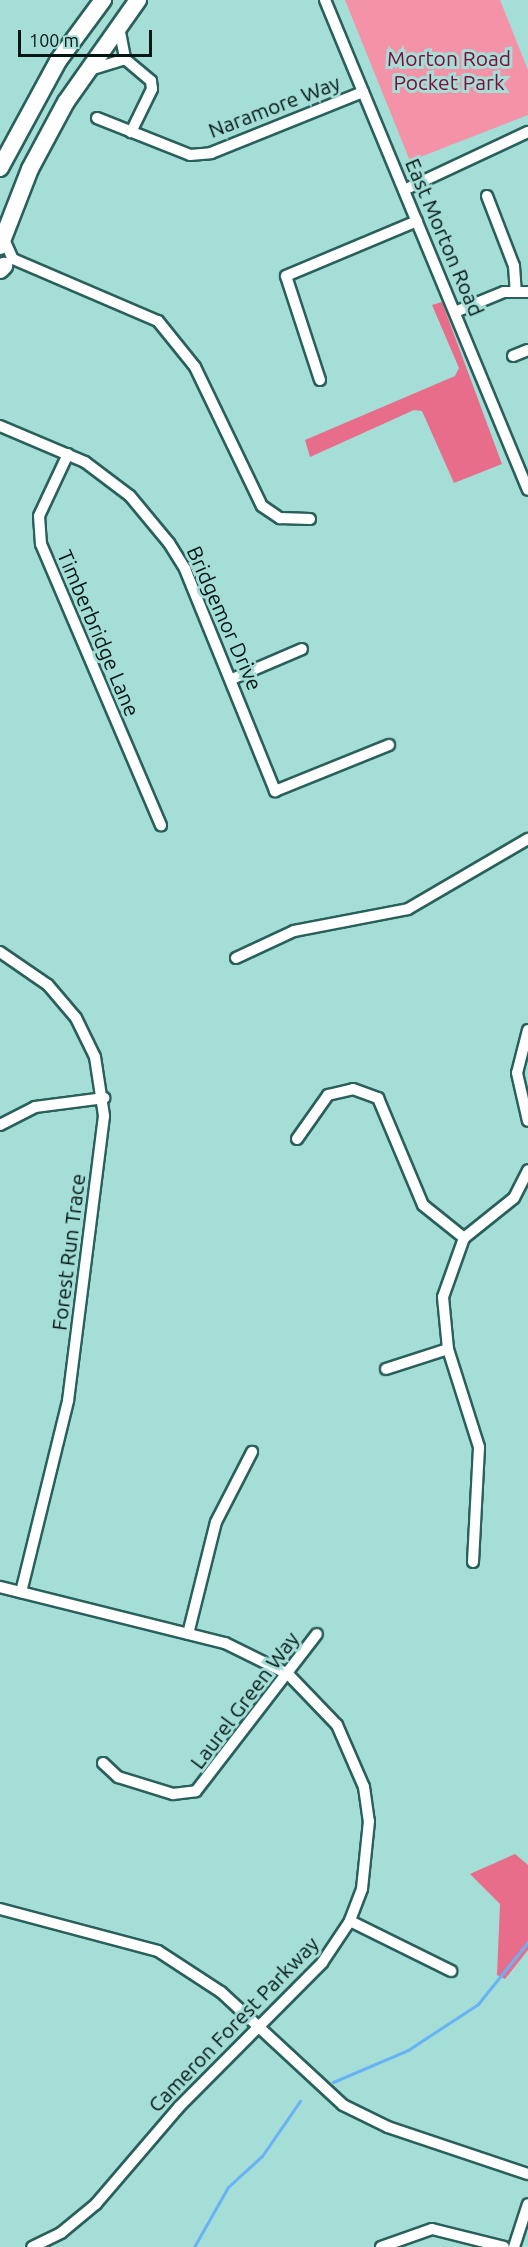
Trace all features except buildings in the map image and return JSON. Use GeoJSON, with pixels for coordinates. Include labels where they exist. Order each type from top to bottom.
{"type":"FeatureCollection","features":[{"type":"Feature","properties":{"kind":"highway"},"geometry":{"type":"LineString","coordinates":[[2,242],[30,169],[83,76],[120,21],[138,0]]}},
{"type":"Feature","properties":{"kind":"highway"},"geometry":{"type":"LineString","coordinates":[[0,168],[58,61],[96,4]]}},
{"type":"Feature","properties":{"kind":"street","name":"East Morton Road"},"geometry":{"type":"LineString","coordinates":[[325,0],[455,312],[523,465],[528,490]]}},
{"type":"Feature","properties":{"kind":"street"},"geometry":{"type":"LineString","coordinates":[[120,21],[125,59],[151,81],[152,89],[131,132]]}},
{"type":"Feature","properties":{"kind":"street"},"geometry":{"type":"LineString","coordinates":[[83,76],[103,63],[125,59]]}},
{"type":"Feature","properties":{"kind":"street","name":"Naramore Way"},"geometry":{"type":"LineString","coordinates":[[97,118],[190,154],[212,153],[363,92]]}},
{"type":"Feature","properties":{"kind":"street"},"geometry":{"type":"LineString","coordinates":[[404,190],[528,132]]}},
{"type":"Feature","properties":{"kind":"street"},"geometry":{"type":"LineString","coordinates":[[487,196],[514,266],[516,292]]}},
{"type":"Feature","properties":{"kind":"street"},"geometry":{"type":"LineString","coordinates":[[321,380],[286,276],[417,221]]}},
{"type":"Feature","properties":{"kind":"street"},"geometry":{"type":"LineString","coordinates":[[2,242],[6,265],[158,321],[195,367],[262,506],[280,518],[310,519]]}},
{"type":"Feature","properties":{"kind":"street"},"geometry":{"type":"LineString","coordinates":[[455,312],[516,292],[528,292]]}},
{"type":"Feature","properties":{"kind":"street"},"geometry":{"type":"LineString","coordinates":[[513,356],[528,350]]}},
{"type":"Feature","properties":{"kind":"street","name":"Bridgemor Drive"},"geometry":{"type":"LineString","coordinates":[[0,426],[68,454],[130,496],[169,543],[232,679],[275,791],[389,746]]}},
{"type":"Feature","properties":{"kind":"street","name":"Timberbridge Lane"},"geometry":{"type":"LineString","coordinates":[[68,454],[39,516],[41,544],[161,825]]}},
{"type":"Feature","properties":{"kind":"street"},"geometry":{"type":"LineString","coordinates":[[232,679],[302,649]]}},
{"type":"Feature","properties":{"kind":"street"},"geometry":{"type":"LineString","coordinates":[[236,958],[294,931],[408,909],[528,840]]}},
{"type":"Feature","properties":{"kind":"street","name":"Forest Run Trace"},"geometry":{"type":"LineString","coordinates":[[0,952],[15,953],[48,984],[76,1018],[95,1058],[104,1098],[68,1401],[21,1592]]}},
{"type":"Feature","properties":{"kind":"street"},"geometry":{"type":"LineString","coordinates":[[528,1030],[517,1073],[528,1121]]}},
{"type":"Feature","properties":{"kind":"street"},"geometry":{"type":"LineString","coordinates":[[297,1139],[328,1095],[354,1089],[378,1098],[423,1204],[464,1238]]}},
{"type":"Feature","properties":{"kind":"street"},"geometry":{"type":"LineString","coordinates":[[0,1125],[35,1107],[104,1098]]}},
{"type":"Feature","properties":{"kind":"street"},"geometry":{"type":"LineString","coordinates":[[473,1562],[479,1447],[448,1349],[443,1297],[464,1238],[514,1198],[528,1170]]}},
{"type":"Feature","properties":{"kind":"street"},"geometry":{"type":"LineString","coordinates":[[386,1369],[448,1349]]}},
{"type":"Feature","properties":{"kind":"street"},"geometry":{"type":"LineString","coordinates":[[189,1634],[216,1522],[252,1452]]}},
{"type":"Feature","properties":{"kind":"street","name":"Cameron Forest Parkway"},"geometry":{"type":"LineString","coordinates":[[0,1587],[244,1650],[288,1674],[337,1725],[364,1787],[368,1855],[350,1921],[322,1963],[258,2028],[96,2204],[61,2233],[32,2247]]}},
{"type":"Feature","properties":{"kind":"street","name":"Laurel Green Way"},"geometry":{"type":"LineString","coordinates":[[103,1763],[118,1777],[151,1788],[173,1794],[196,1791],[317,1635]]}},
{"type":"Feature","properties":{"kind":"street"},"geometry":{"type":"LineString","coordinates":[[0,1909],[158,1951],[211,1984],[318,2086],[366,2118],[528,2174]]}},
{"type":"Feature","properties":{"kind":"street"},"geometry":{"type":"LineString","coordinates":[[350,1921],[451,1971]]}},
{"type":"Feature","properties":{"kind":"street"},"geometry":{"type":"LineString","coordinates":[[514,2247],[528,2204]]}},
{"type":"Feature","properties":{"kind":"street"},"geometry":{"type":"LineString","coordinates":[[381,2247],[432,2229],[504,2247]]}},
{"type":"Feature","properties":{"kind":"green space","name":"Morton Road Pocket Park"},"geometry":{"type":"Polygon","coordinates":[[[345,0],[500,0],[528,70],[528,115],[410,161],[345,0]]]}},
{"type":"Feature","properties":{"kind":"shaded area"},"geometry":{"type":"Polygon","coordinates":[[[442,302],[502,464],[454,483],[422,411],[414,410],[310,457],[305,440],[455,376],[459,368],[432,305],[442,302]]]}},
{"type":"Feature","properties":{"kind":"shaded area"},"geometry":{"type":"Polygon","coordinates":[[[515,1854],[528,1865],[528,1950],[505,1979],[497,1975],[500,1904],[470,1874],[515,1854]]]}},
{"type":"Feature","properties":{"kind":"waterway"},"geometry":{"type":"LineString","coordinates":[[333,2082],[408,2050],[478,2004],[528,1942]]}},
{"type":"Feature","properties":{"kind":"waterway"},"geometry":{"type":"LineString","coordinates":[[194,2247],[228,2187],[262,2156],[300,2101]]}}]}
